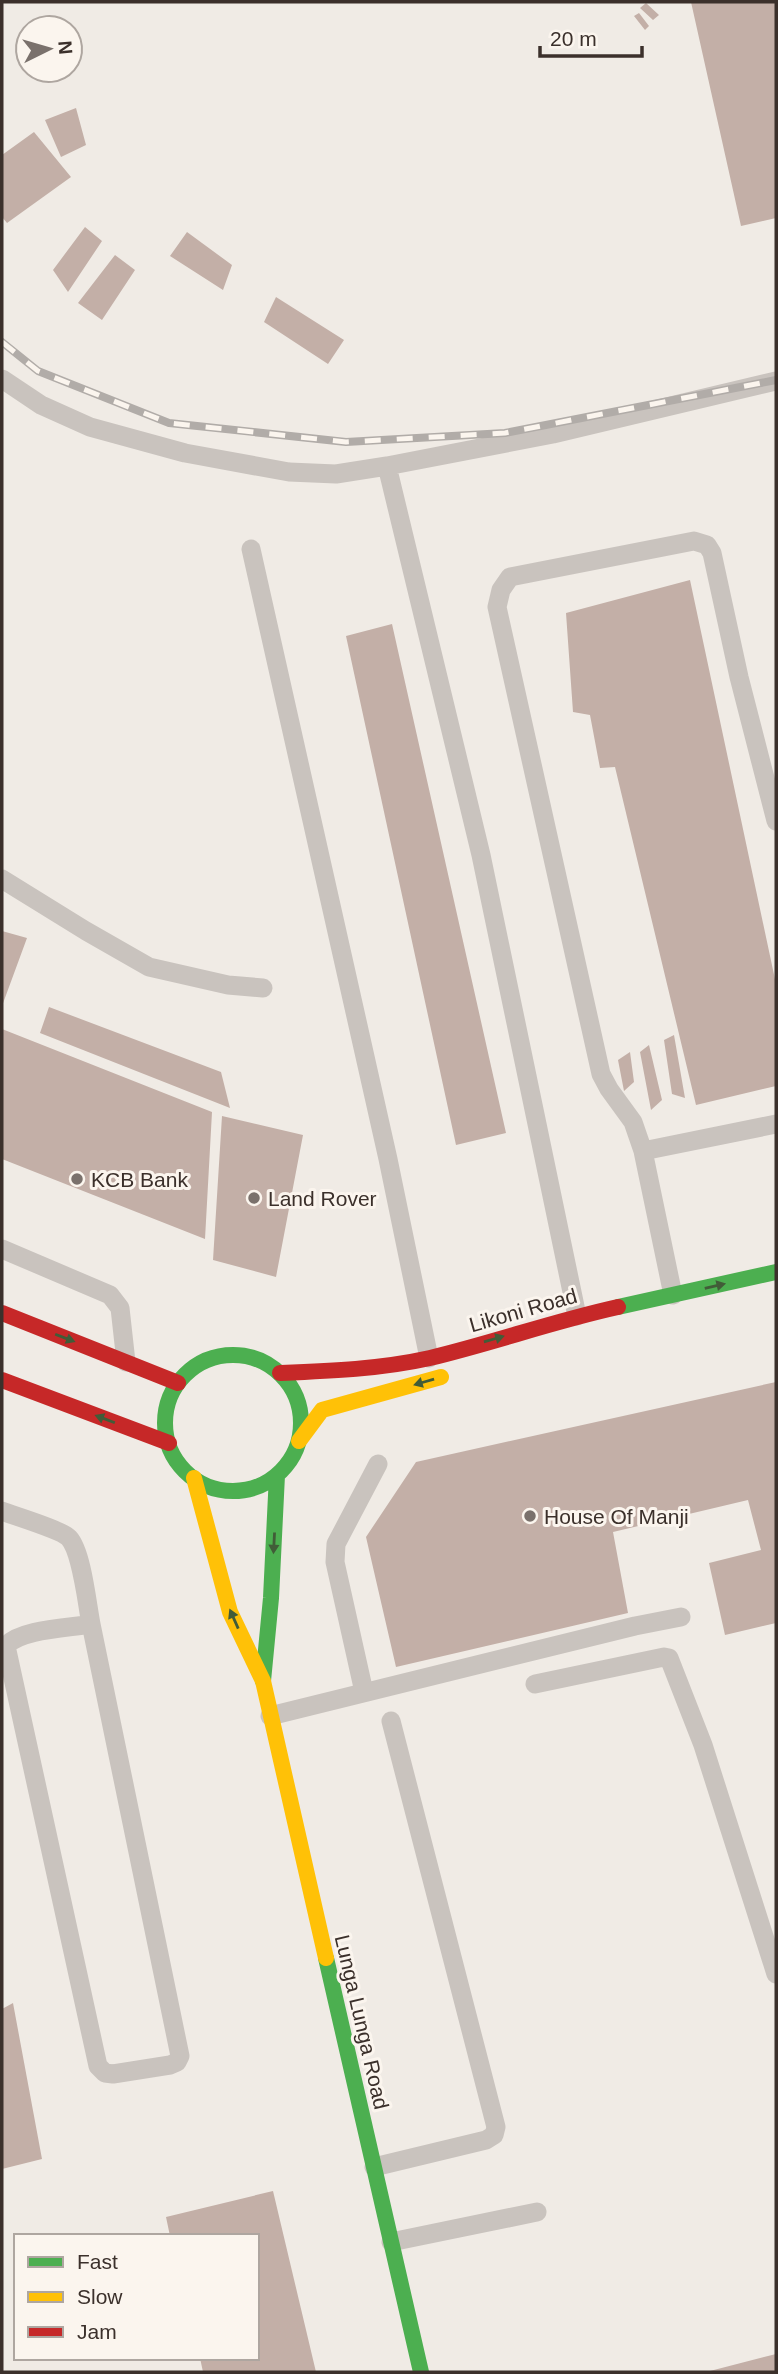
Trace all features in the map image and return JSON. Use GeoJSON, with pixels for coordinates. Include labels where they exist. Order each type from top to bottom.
{"type":"FeatureCollection","features":[{"type":"Feature","properties":{"kind":"street","name":"Likoni Road"},"geometry":{"type":"LineString","coordinates":[[280,1373],[355,1370],[429,1358],[577,1315],[776,1272]]}},
{"type":"Feature","properties":{"kind":"street"},"geometry":{"type":"LineString","coordinates":[[2,1313],[178,1383]]}},
{"type":"Feature","properties":{"kind":"street"},"geometry":{"type":"LineString","coordinates":[[299,1441],[301,1412],[295,1395],[280,1373],[264,1362],[246,1356],[227,1355],[208,1359],[191,1369],[178,1383],[169,1402],[165,1423],[175,1457],[194,1478],[214,1488],[236,1491],[258,1486],[277,1475],[290,1460],[299,1441],[322,1410],[453,1374]]}},
{"type":"Feature","properties":{"kind":"street"},"geometry":{"type":"LineString","coordinates":[[2,1380],[169,1443]]}},
{"type":"Feature","properties":{"kind":"street","name":"Lunga Lunga Road"},"geometry":{"type":"LineString","coordinates":[[263,1681],[271,1598],[277,1475]]}},
{"type":"Feature","properties":{"kind":"street","name":"Lunga Lunga Road"},"geometry":{"type":"LineString","coordinates":[[194,1478],[230,1612],[263,1681],[421,2372]]}},
{"type":"Feature","properties":{"kind":"lane"},"geometry":{"type":"LineString","coordinates":[[2,379],[41,405],[90,427],[185,453],[289,471],[336,474],[553,434],[776,381]]}},
{"type":"Feature","properties":{"kind":"lane"},"geometry":{"type":"LineString","coordinates":[[387,466],[481,855],[577,1315]]}},
{"type":"Feature","properties":{"kind":"lane"},"geometry":{"type":"LineString","coordinates":[[673,1295],[643,1151],[633,1122],[601,1074],[497,607],[501,590],[510,578],[694,541],[707,545],[712,553],[738,677],[776,821]]}},
{"type":"Feature","properties":{"kind":"lane"},"geometry":{"type":"LineString","coordinates":[[251,549],[379,1118],[429,1358]]}},
{"type":"Feature","properties":{"kind":"lane"},"geometry":{"type":"LineString","coordinates":[[2,879],[149,967],[229,985],[263,988]]}},
{"type":"Feature","properties":{"kind":"lane"},"geometry":{"type":"LineString","coordinates":[[643,1151],[776,1124]]}},
{"type":"Feature","properties":{"kind":"lane"},"geometry":{"type":"LineString","coordinates":[[2,1249],[110,1295],[120,1308],[126,1362]]}},
{"type":"Feature","properties":{"kind":"lane"},"geometry":{"type":"LineString","coordinates":[[365,1692],[335,1562],[336,1544],[379,1464]]}},
{"type":"Feature","properties":{"kind":"lane"},"geometry":{"type":"LineString","coordinates":[[2,1511],[68,1537],[79,1555],[180,2056],[177,2062],[170,2065],[113,2074],[105,2073],[98,2066],[6,1646],[12,1639],[24,1635],[91,1624]]}},
{"type":"Feature","properties":{"kind":"lane"},"geometry":{"type":"LineString","coordinates":[[270,1716],[681,1617]]}},
{"type":"Feature","properties":{"kind":"lane"},"geometry":{"type":"LineString","coordinates":[[535,1684],[669,1658],[703,1745],[776,1973]]}},
{"type":"Feature","properties":{"kind":"lane"},"geometry":{"type":"LineString","coordinates":[[374,2166],[486,2140],[494,2135],[496,2127],[391,1721]]}},
{"type":"Feature","properties":{"kind":"lane"},"geometry":{"type":"LineString","coordinates":[[391,2242],[537,2212]]}},
{"type":"Feature","properties":{"kind":"building"},"geometry":{"type":"Polygon","coordinates":[[[691,2],[776,2],[776,218],[741,226],[691,2]]]}},
{"type":"Feature","properties":{"kind":"building"},"geometry":{"type":"Polygon","coordinates":[[[646,3],[659,15],[653,20],[640,8],[646,3]]]}},
{"type":"Feature","properties":{"kind":"building"},"geometry":{"type":"Polygon","coordinates":[[[639,13],[649,26],[645,30],[634,16],[639,13]]]}},
{"type":"Feature","properties":{"kind":"building"},"geometry":{"type":"Polygon","coordinates":[[[76,108],[86,145],[61,157],[45,120],[76,108]]]}},
{"type":"Feature","properties":{"kind":"building"},"geometry":{"type":"Polygon","coordinates":[[[34,132],[71,177],[7,223],[2,217],[2,155],[34,132]]]}},
{"type":"Feature","properties":{"kind":"building"},"geometry":{"type":"Polygon","coordinates":[[[85,227],[102,241],[68,292],[53,270],[85,227]]]}},
{"type":"Feature","properties":{"kind":"building"},"geometry":{"type":"Polygon","coordinates":[[[187,232],[232,265],[223,290],[170,256],[187,232]]]}},
{"type":"Feature","properties":{"kind":"building"},"geometry":{"type":"Polygon","coordinates":[[[115,255],[135,270],[102,320],[78,303],[115,255]]]}},
{"type":"Feature","properties":{"kind":"building"},"geometry":{"type":"Polygon","coordinates":[[[276,297],[344,340],[328,364],[264,322],[276,297]]]}},
{"type":"Feature","properties":{"kind":"building"},"geometry":{"type":"Polygon","coordinates":[[[690,580],[776,984],[776,1086],[696,1105],[615,767],[600,768],[590,715],[573,712],[566,613],[690,580]]]}},
{"type":"Feature","properties":{"kind":"building"},"geometry":{"type":"Polygon","coordinates":[[[392,624],[506,1133],[456,1145],[346,636],[392,624]]]}},
{"type":"Feature","properties":{"kind":"building"},"geometry":{"type":"Polygon","coordinates":[[[2,931],[27,938],[2,1006],[2,931]]]}},
{"type":"Feature","properties":{"kind":"building"},"geometry":{"type":"Polygon","coordinates":[[[49,1007],[221,1072],[230,1108],[40,1033],[49,1007]]]}},
{"type":"Feature","properties":{"kind":"building"},"geometry":{"type":"Polygon","coordinates":[[[2,1029],[212,1112],[205,1239],[2,1159],[2,1029]]]}},
{"type":"Feature","properties":{"kind":"building"},"geometry":{"type":"Polygon","coordinates":[[[674,1035],[685,1098],[672,1094],[664,1040],[674,1035]]]}},
{"type":"Feature","properties":{"kind":"building"},"geometry":{"type":"Polygon","coordinates":[[[649,1045],[662,1100],[651,1110],[640,1052],[649,1045]]]}},
{"type":"Feature","properties":{"kind":"building"},"geometry":{"type":"Polygon","coordinates":[[[630,1052],[634,1082],[624,1091],[618,1060],[630,1052]]]}},
{"type":"Feature","properties":{"kind":"building","name":"Land Rover"},"geometry":{"type":"Polygon","coordinates":[[[222,1116],[303,1135],[276,1277],[213,1260],[222,1116]]]}},
{"type":"Feature","properties":{"kind":"building","name":"House Of Manji"},"geometry":{"type":"Polygon","coordinates":[[[776,1382],[776,1623],[725,1635],[709,1563],[761,1550],[748,1500],[613,1532],[628,1613],[396,1667],[366,1537],[416,1462],[776,1382]]]}},
{"type":"Feature","properties":{"kind":"building"},"geometry":{"type":"Polygon","coordinates":[[[13,2003],[42,2159],[2,2169],[2,2009],[13,2003]]]}},
{"type":"Feature","properties":{"kind":"building"},"geometry":{"type":"Polygon","coordinates":[[[273,2191],[316,2372],[203,2372],[200,2360],[259,2360],[259,2234],[170,2234],[166,2217],[273,2191]]]}},
{"type":"Feature","properties":{"kind":"building"},"geometry":{"type":"Polygon","coordinates":[[[776,2354],[776,2372],[710,2372],[710,2371],[776,2354]]]}},
{"type":"Feature","properties":{"kind":"railway"},"geometry":{"type":"LineString","coordinates":[[2,342],[38,371],[169,423],[346,442],[505,433],[776,380]]}},
{"type":"Feature","properties":{"kind":"traffic: fast"},"geometry":{"type":"LineString","coordinates":[[618,1307],[776,1272]]}},
{"type":"Feature","properties":{"kind":"traffic: fast"},"geometry":{"type":"LineString","coordinates":[[233,1355],[259,1361],[281,1375],[295,1397],[301,1423],[295,1449],[281,1471],[259,1485],[233,1491],[207,1485],[185,1471],[171,1449],[165,1423],[171,1397],[185,1375],[207,1361],[233,1355]]}},
{"type":"Feature","properties":{"kind":"traffic: fast"},"geometry":{"type":"LineString","coordinates":[[263,1681],[271,1598],[277,1475]]}},
{"type":"Feature","properties":{"kind":"traffic: fast"},"geometry":{"type":"LineString","coordinates":[[326,1958],[421,2372]]}},
{"type":"Feature","properties":{"kind":"traffic: slow"},"geometry":{"type":"LineString","coordinates":[[299,1441],[322,1410],[441,1377]]}},
{"type":"Feature","properties":{"kind":"traffic: slow"},"geometry":{"type":"LineString","coordinates":[[194,1478],[230,1612],[263,1681],[326,1958]]}},
{"type":"Feature","properties":{"kind":"traffic: jam"},"geometry":{"type":"LineString","coordinates":[[280,1373],[355,1369],[412,1362],[618,1307]]}},
{"type":"Feature","properties":{"kind":"traffic: jam"},"geometry":{"type":"LineString","coordinates":[[2,1313],[178,1383]]}},
{"type":"Feature","properties":{"kind":"traffic: jam"},"geometry":{"type":"LineString","coordinates":[[2,1380],[169,1443]]}},
{"type":"Feature","properties":{"kind":"place","name":"KCB Bank"},"geometry":{"type":"Point","coordinates":[77,1179]}},
{"type":"Feature","properties":{"kind":"place","name":"Land Rover"},"geometry":{"type":"Point","coordinates":[254,1198]}},
{"type":"Feature","properties":{"kind":"place","name":"House Of Manji"},"geometry":{"type":"Point","coordinates":[530,1516]}}]}
